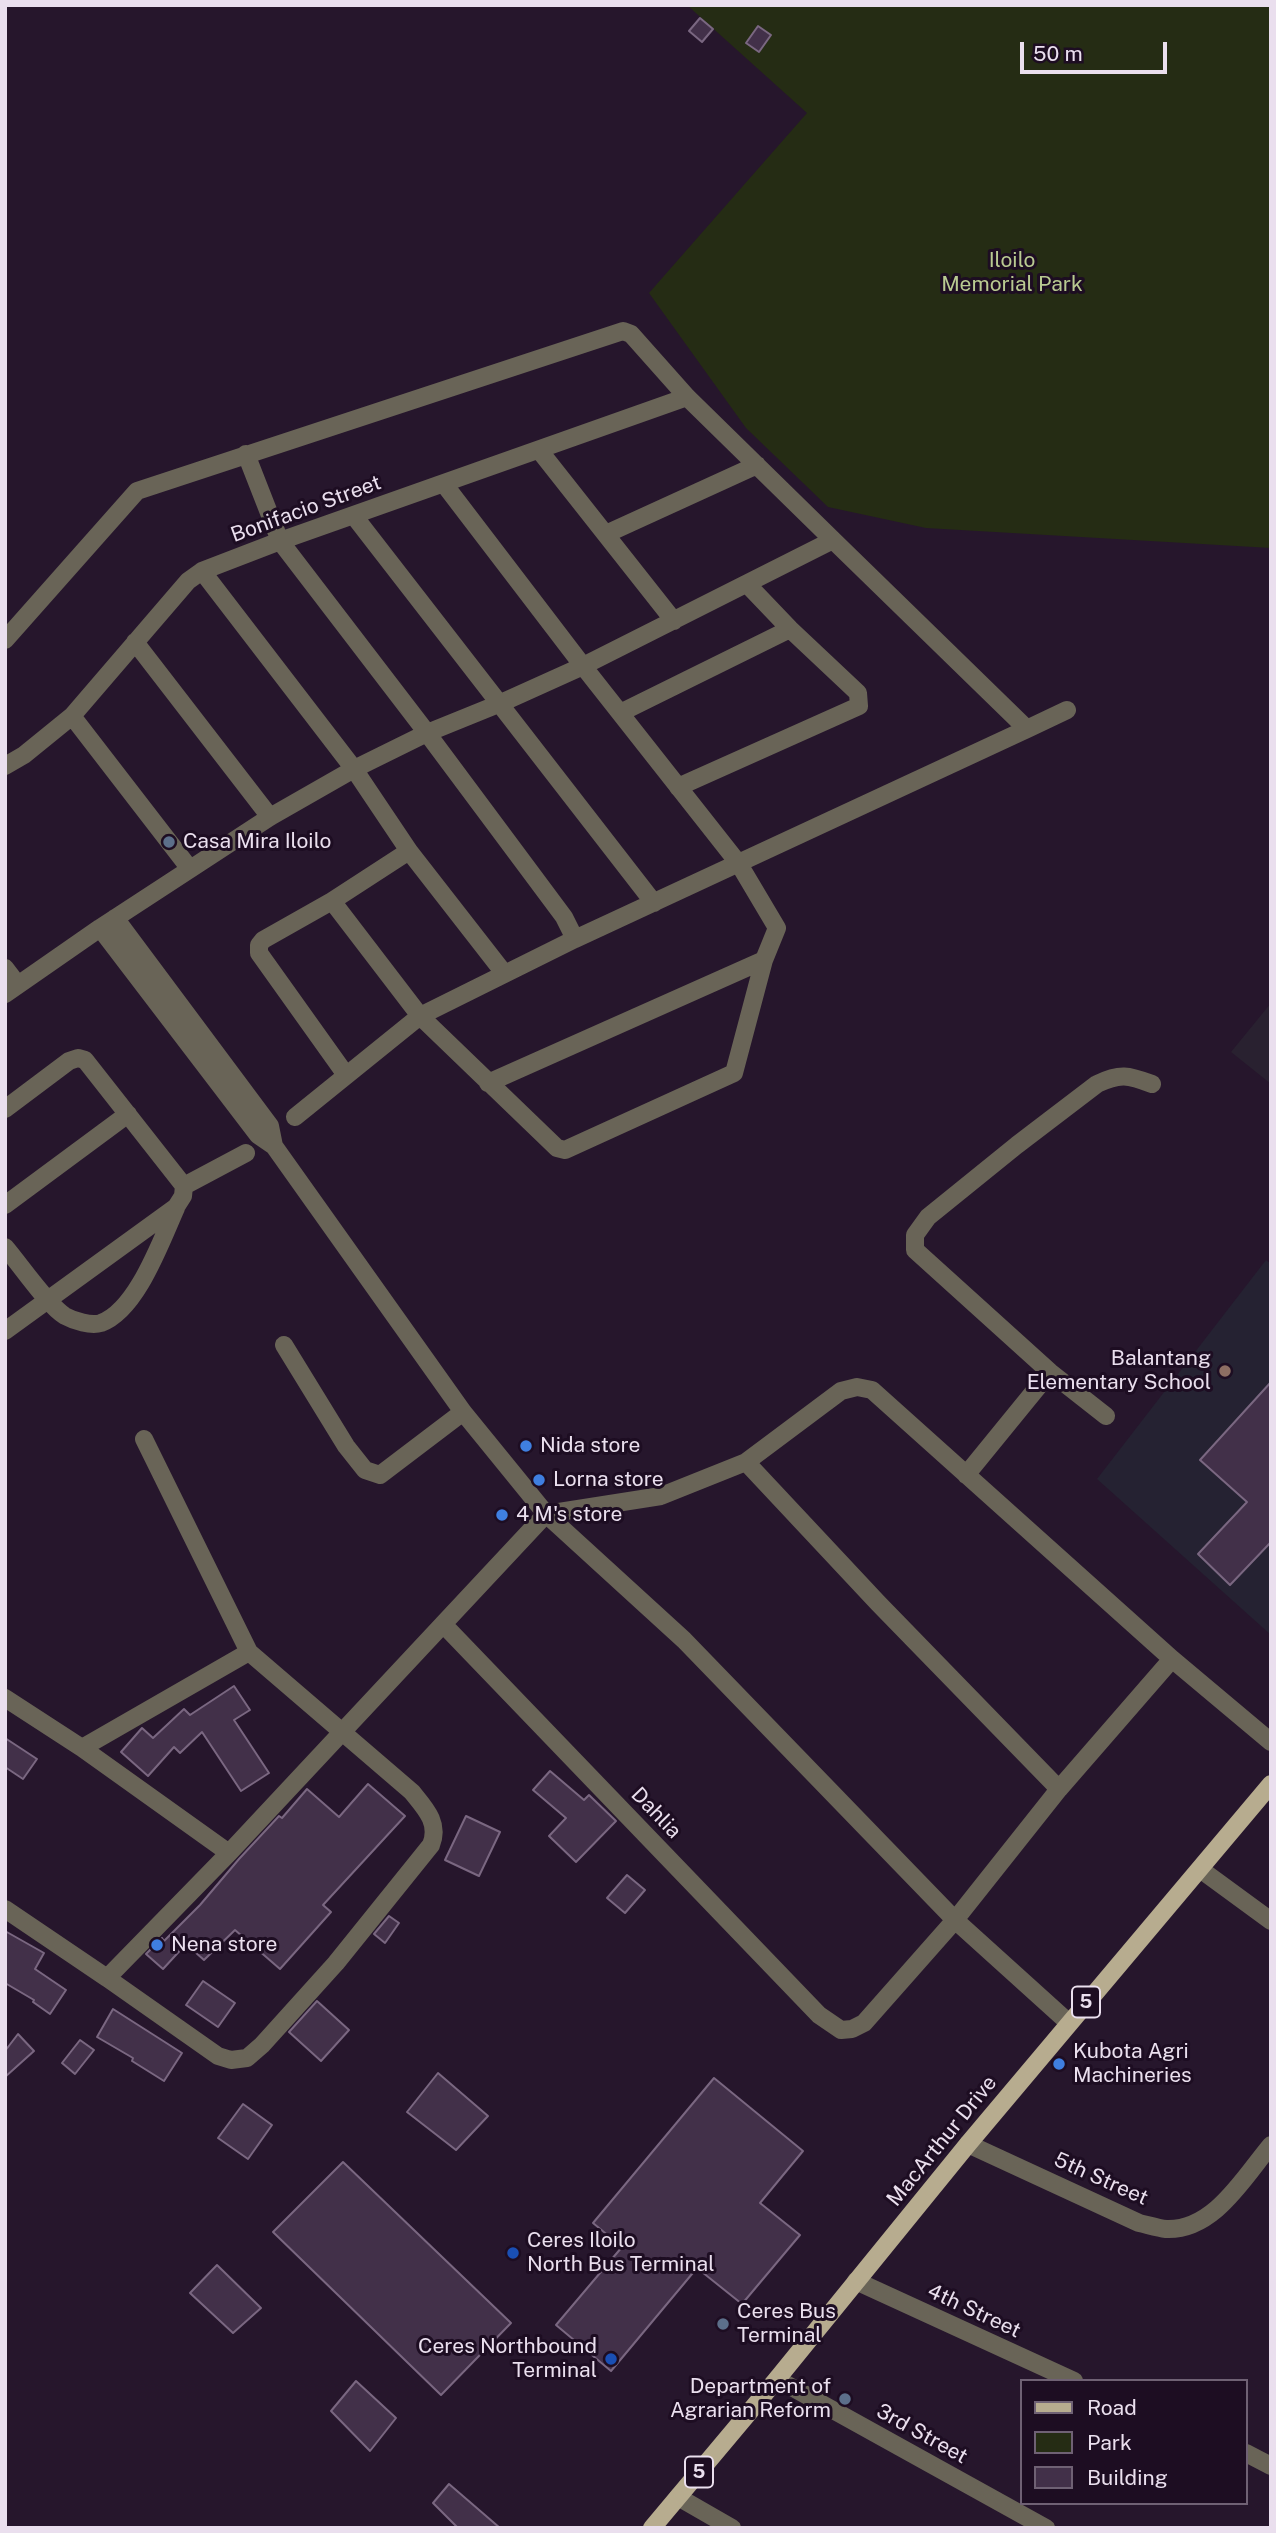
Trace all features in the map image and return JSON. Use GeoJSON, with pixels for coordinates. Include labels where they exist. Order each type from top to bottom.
{"type":"FeatureCollection","features":[{"type":"Feature","properties":{"kind":"main road","name":"MacArthur Drive"},"geometry":{"type":"LineString","coordinates":[[652,2528],[968,2144],[1271,1784]]}},
{"type":"Feature","properties":{"kind":"street"},"geometry":{"type":"LineString","coordinates":[[5,640],[137,491],[623,331],[631,334],[687,397],[1027,729]]}},
{"type":"Feature","properties":{"kind":"street","name":"Bonifacio Street"},"geometry":{"type":"LineString","coordinates":[[9,757],[72,716],[188,581],[202,571],[687,397]]}},
{"type":"Feature","properties":{"kind":"street"},"geometry":{"type":"LineString","coordinates":[[539,450],[674,621]]}},
{"type":"Feature","properties":{"kind":"street"},"geometry":{"type":"LineString","coordinates":[[246,454],[280,541],[564,917],[575,939]]}},
{"type":"Feature","properties":{"kind":"street"},"geometry":{"type":"LineString","coordinates":[[606,534],[757,465]]}},
{"type":"Feature","properties":{"kind":"street"},"geometry":{"type":"LineString","coordinates":[[332,901],[420,1016],[557,1148],[573,1148],[734,1073],[764,960],[777,928],[739,864],[444,484]]}},
{"type":"Feature","properties":{"kind":"street"},"geometry":{"type":"LineString","coordinates":[[354,516],[654,903]]}},
{"type":"Feature","properties":{"kind":"street"},"geometry":{"type":"LineString","coordinates":[[5,968],[12,989],[107,923],[270,817],[354,769],[427,733],[583,666],[834,540]]}},
{"type":"Feature","properties":{"kind":"street"},"geometry":{"type":"LineString","coordinates":[[202,571],[354,769],[409,851],[504,973]]}},
{"type":"Feature","properties":{"kind":"street"},"geometry":{"type":"LineString","coordinates":[[678,787],[859,706],[858,693],[747,584]]}},
{"type":"Feature","properties":{"kind":"street"},"geometry":{"type":"LineString","coordinates":[[620,713],[790,629]]}},
{"type":"Feature","properties":{"kind":"street"},"geometry":{"type":"LineString","coordinates":[[135,642],[270,817]]}},
{"type":"Feature","properties":{"kind":"street"},"geometry":{"type":"LineString","coordinates":[[295,1116],[420,1016],[575,939],[1067,710]]}},
{"type":"Feature","properties":{"kind":"street"},"geometry":{"type":"LineString","coordinates":[[72,716],[190,869]]}},
{"type":"Feature","properties":{"kind":"street"},"geometry":{"type":"LineString","coordinates":[[346,1075],[259,953],[259,945],[263,940],[332,901],[409,851]]}},
{"type":"Feature","properties":{"kind":"street"},"geometry":{"type":"LineString","coordinates":[[107,923],[257,1122],[270,1126],[274,1146],[463,1412],[546,1514],[684,1640],[955,1920],[1069,2023]]}},
{"type":"Feature","properties":{"kind":"street"},"geometry":{"type":"LineString","coordinates":[[488,1083],[764,960]]}},
{"type":"Feature","properties":{"kind":"street"},"geometry":{"type":"LineString","coordinates":[[5,1109],[69,1061],[78,1058],[85,1060],[184,1186],[183,1196],[140,1287],[109,1319],[98,1324],[81,1322],[63,1315],[5,1247]]}},
{"type":"Feature","properties":{"kind":"street"},"geometry":{"type":"LineString","coordinates":[[1106,1416],[1050,1372],[915,1250],[915,1235],[937,1209],[1097,1084],[1111,1077],[1130,1076],[1152,1084]]}},
{"type":"Feature","properties":{"kind":"street"},"geometry":{"type":"LineString","coordinates":[[5,1205],[128,1114]]}},
{"type":"Feature","properties":{"kind":"street"},"geometry":{"type":"LineString","coordinates":[[184,1186],[246,1153]]}},
{"type":"Feature","properties":{"kind":"street"},"geometry":{"type":"LineString","coordinates":[[5,1331],[176,1207]]}},
{"type":"Feature","properties":{"kind":"street"},"geometry":{"type":"LineString","coordinates":[[284,1345],[346,1446],[365,1471],[380,1475],[463,1412]]}},
{"type":"Feature","properties":{"kind":"street"},"geometry":{"type":"LineString","coordinates":[[966,1475],[1050,1372]]}},
{"type":"Feature","properties":{"kind":"street"},"geometry":{"type":"LineString","coordinates":[[107,1978],[229,1853],[546,1514],[661,1496],[746,1461],[841,1391],[857,1387],[872,1390],[1172,1659],[1271,1742]]}},
{"type":"Feature","properties":{"kind":"street"},"geometry":{"type":"LineString","coordinates":[[5,1909],[218,2056],[232,2060],[247,2058],[280,2026],[336,1963],[430,1845],[435,1835],[434,1825],[426,1809],[412,1792],[249,1652],[144,1439]]}},
{"type":"Feature","properties":{"kind":"street"},"geometry":{"type":"LineString","coordinates":[[746,1461],[878,1603],[1059,1789]]}},
{"type":"Feature","properties":{"kind":"street","name":"Dahlia"},"geometry":{"type":"LineString","coordinates":[[443,1625],[819,2015],[841,2030],[852,2029],[864,2023],[955,1920]]}},
{"type":"Feature","properties":{"kind":"street"},"geometry":{"type":"LineString","coordinates":[[82,1748],[249,1652]]}},
{"type":"Feature","properties":{"kind":"street"},"geometry":{"type":"LineString","coordinates":[[955,1920],[1059,1789],[1172,1659]]}},
{"type":"Feature","properties":{"kind":"street"},"geometry":{"type":"LineString","coordinates":[[5,1698],[82,1748],[229,1853]]}},
{"type":"Feature","properties":{"kind":"street"},"geometry":{"type":"LineString","coordinates":[[1200,1869],[1271,1921]]}},
{"type":"Feature","properties":{"kind":"street","name":"5th Street"},"geometry":{"type":"LineString","coordinates":[[968,2144],[1139,2223],[1166,2229],[1187,2227],[1207,2218],[1271,2145]]}},
{"type":"Feature","properties":{"kind":"street","name":"4th Street"},"geometry":{"type":"LineString","coordinates":[[856,2281],[1070,2379]]}},
{"type":"Feature","properties":{"kind":"street","name":"3rd Street"},"geometry":{"type":"LineString","coordinates":[[777,2379],[1046,2528]]}},
{"type":"Feature","properties":{"kind":"street"},"geometry":{"type":"LineString","coordinates":[[1248,2454],[1271,2466]]}},
{"type":"Feature","properties":{"kind":"street"},"geometry":{"type":"LineString","coordinates":[[678,2497],[732,2528]]}},
{"type":"Feature","properties":{"kind":"shaded area"},"geometry":{"type":"Polygon","coordinates":[[[1271,1003],[1271,1084],[1231,1052],[1271,1003]]]}},
{"type":"Feature","properties":{"kind":"shaded area","name":"Balantang Elementary School"},"geometry":{"type":"Polygon","coordinates":[[[1266,1260],[1271,1264],[1271,1635],[1097,1479],[1266,1260]]]}},
{"type":"Feature","properties":{"kind":"green space","name":"Iloilo Memorial Park"},"geometry":{"type":"Polygon","coordinates":[[[687,5],[1271,5],[1271,548],[926,528],[828,507],[746,428],[649,293],[807,113],[687,5]]]}},
{"type":"Feature","properties":{"kind":"building"},"geometry":{"type":"Polygon","coordinates":[[[700,18],[713,29],[702,42],[689,31],[700,18]]]}},
{"type":"Feature","properties":{"kind":"building"},"geometry":{"type":"Polygon","coordinates":[[[758,26],[771,35],[759,52],[746,43],[758,26]]]}},
{"type":"Feature","properties":{"kind":"building"},"geometry":{"type":"Polygon","coordinates":[[[1271,1382],[1271,1542],[1230,1585],[1198,1554],[1247,1502],[1200,1460],[1271,1382]]]}},
{"type":"Feature","properties":{"kind":"building"},"geometry":{"type":"Polygon","coordinates":[[[234,1686],[250,1710],[234,1720],[269,1773],[241,1791],[202,1732],[180,1753],[174,1747],[148,1776],[121,1752],[142,1728],[153,1738],[184,1709],[190,1715],[234,1686]]]}},
{"type":"Feature","properties":{"kind":"building"},"geometry":{"type":"Polygon","coordinates":[[[5,1738],[37,1759],[23,1779],[5,1767],[5,1738]]]}},
{"type":"Feature","properties":{"kind":"building"},"geometry":{"type":"Polygon","coordinates":[[[550,1771],[584,1800],[589,1795],[616,1821],[576,1862],[549,1836],[566,1818],[533,1790],[550,1771]]]}},
{"type":"Feature","properties":{"kind":"building"},"geometry":{"type":"Polygon","coordinates":[[[368,1784],[405,1816],[323,1905],[331,1912],[280,1969],[235,1930],[204,1960],[186,1944],[163,1969],[146,1954],[162,1938],[164,1941],[200,1905],[239,1859],[279,1816],[282,1818],[307,1789],[339,1817],[368,1784]]]}},
{"type":"Feature","properties":{"kind":"building"},"geometry":{"type":"Polygon","coordinates":[[[466,1816],[500,1832],[479,1876],[445,1860],[466,1816]]]}},
{"type":"Feature","properties":{"kind":"building"},"geometry":{"type":"Polygon","coordinates":[[[627,1875],[645,1890],[625,1913],[607,1898],[627,1875]]]}},
{"type":"Feature","properties":{"kind":"building"},"geometry":{"type":"Polygon","coordinates":[[[389,1916],[399,1923],[385,1943],[374,1934],[389,1916]]]}},
{"type":"Feature","properties":{"kind":"building"},"geometry":{"type":"Polygon","coordinates":[[[5,1931],[44,1953],[35,1969],[66,1990],[50,2014],[33,2002],[34,2000],[5,1983],[5,1931]]]}},
{"type":"Feature","properties":{"kind":"building"},"geometry":{"type":"Polygon","coordinates":[[[203,1981],[235,2003],[218,2027],[186,2005],[203,1981]]]}},
{"type":"Feature","properties":{"kind":"building"},"geometry":{"type":"Polygon","coordinates":[[[317,2001],[349,2030],[321,2061],[289,2032],[317,2001]]]}},
{"type":"Feature","properties":{"kind":"building"},"geometry":{"type":"Polygon","coordinates":[[[113,2009],[182,2053],[164,2081],[132,2061],[133,2058],[97,2037],[113,2009]]]}},
{"type":"Feature","properties":{"kind":"building"},"geometry":{"type":"Polygon","coordinates":[[[18,2034],[34,2051],[5,2077],[5,2051],[18,2034]]]}},
{"type":"Feature","properties":{"kind":"building"},"geometry":{"type":"Polygon","coordinates":[[[80,2040],[94,2050],[75,2074],[62,2063],[80,2040]]]}},
{"type":"Feature","properties":{"kind":"building"},"geometry":{"type":"Polygon","coordinates":[[[438,2073],[488,2116],[456,2150],[407,2112],[438,2073]]]}},
{"type":"Feature","properties":{"kind":"building"},"geometry":{"type":"Polygon","coordinates":[[[714,2078],[803,2151],[760,2203],[800,2235],[742,2304],[697,2268],[611,2371],[556,2325],[622,2247],[593,2223],[714,2078]]]}},
{"type":"Feature","properties":{"kind":"building"},"geometry":{"type":"Polygon","coordinates":[[[243,2104],[272,2125],[248,2159],[218,2138],[243,2104]]]}},
{"type":"Feature","properties":{"kind":"building"},"geometry":{"type":"Polygon","coordinates":[[[343,2162],[511,2323],[441,2395],[273,2232],[343,2162]]]}},
{"type":"Feature","properties":{"kind":"building"},"geometry":{"type":"Polygon","coordinates":[[[217,2265],[261,2308],[233,2333],[190,2293],[217,2265]]]}},
{"type":"Feature","properties":{"kind":"building"},"geometry":{"type":"Polygon","coordinates":[[[356,2381],[396,2418],[370,2451],[331,2411],[356,2381]]]}},
{"type":"Feature","properties":{"kind":"building"},"geometry":{"type":"Polygon","coordinates":[[[449,2484],[500,2528],[458,2528],[433,2503],[449,2484]]]}},
{"type":"Feature","properties":{"kind":"place","name":"Casa Mira Iloilo"},"geometry":{"type":"Point","coordinates":[169,842]}},
{"type":"Feature","properties":{"kind":"place","name":"Balantang Elementary School"},"geometry":{"type":"Point","coordinates":[1225,1371]}},
{"type":"Feature","properties":{"kind":"place","name":"Nida store"},"geometry":{"type":"Point","coordinates":[526,1446]}},
{"type":"Feature","properties":{"kind":"place","name":"Lorna store"},"geometry":{"type":"Point","coordinates":[539,1480]}},
{"type":"Feature","properties":{"kind":"place","name":"4 M's store"},"geometry":{"type":"Point","coordinates":[502,1515]}},
{"type":"Feature","properties":{"kind":"place","name":"Nena store"},"geometry":{"type":"Point","coordinates":[157,1945]}},
{"type":"Feature","properties":{"kind":"place","name":"Kubota Agri Machineries"},"geometry":{"type":"Point","coordinates":[1059,2064]}},
{"type":"Feature","properties":{"kind":"place","name":"Ceres Iloilo North Bus Terminal"},"geometry":{"type":"Point","coordinates":[513,2253]}},
{"type":"Feature","properties":{"kind":"place","name":"Ceres Bus Terminal"},"geometry":{"type":"Point","coordinates":[723,2324]}},
{"type":"Feature","properties":{"kind":"place","name":"Ceres Northbound Terminal"},"geometry":{"type":"Point","coordinates":[611,2359]}},
{"type":"Feature","properties":{"kind":"place","name":"Department of Agrarian Reform"},"geometry":{"type":"Point","coordinates":[845,2399]}}]}
